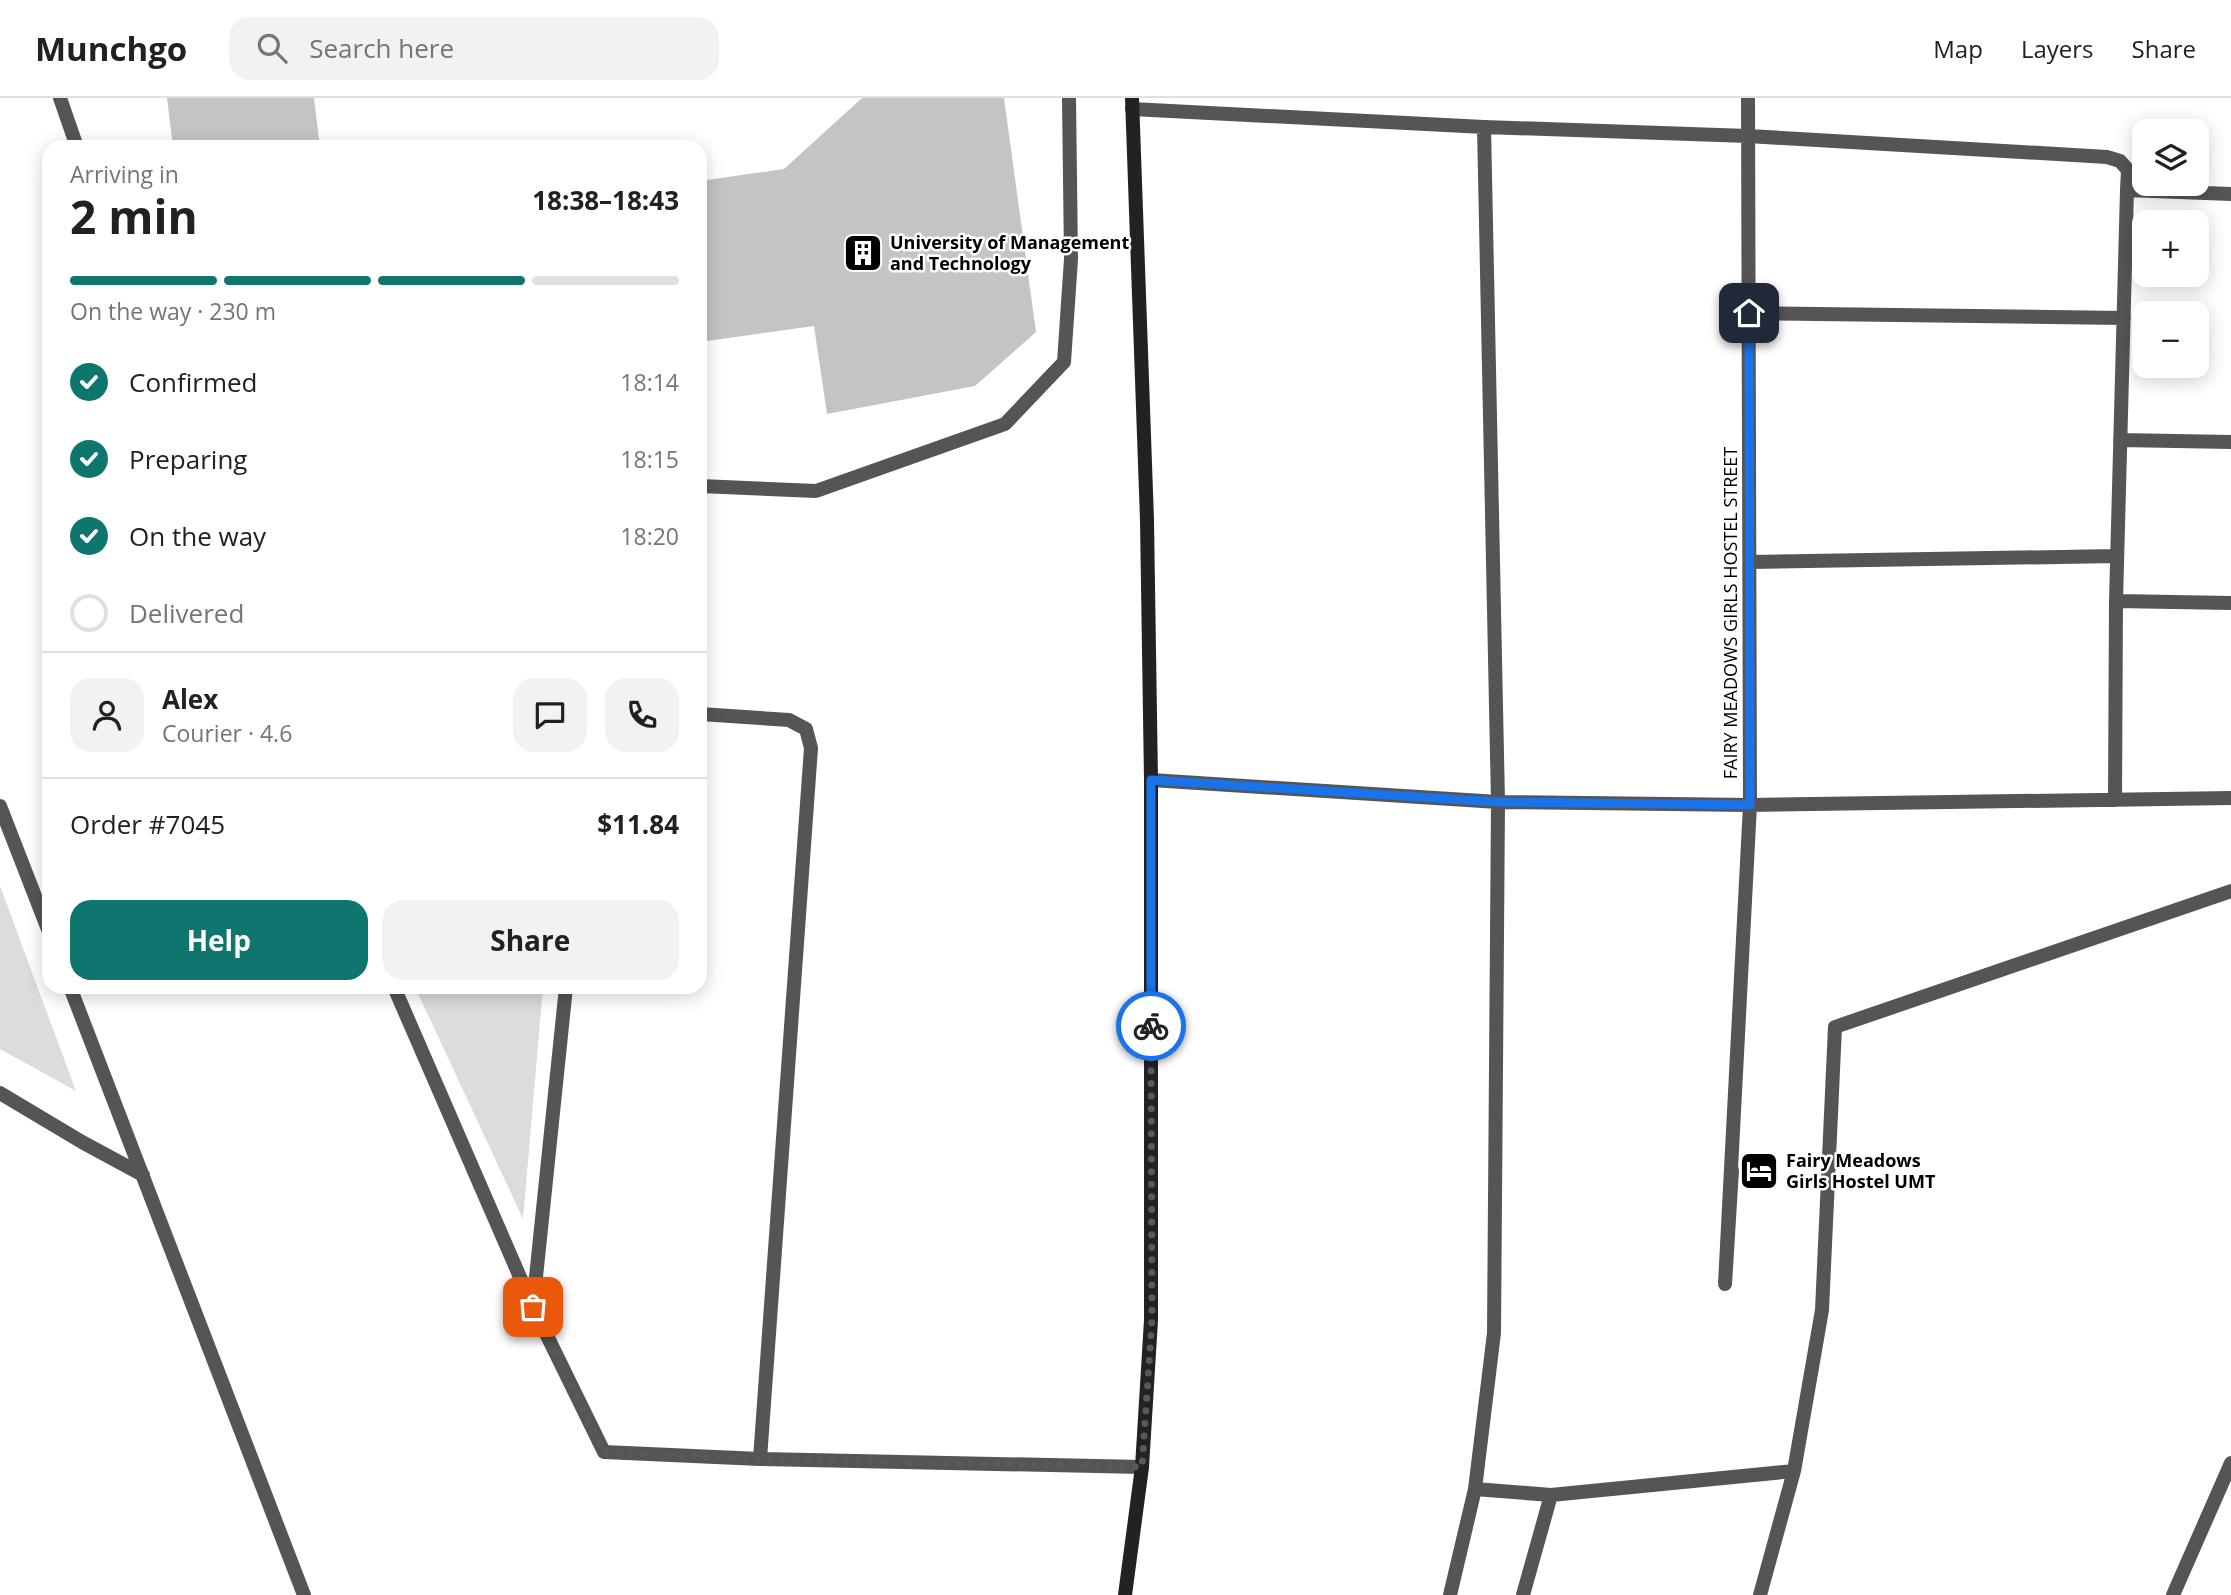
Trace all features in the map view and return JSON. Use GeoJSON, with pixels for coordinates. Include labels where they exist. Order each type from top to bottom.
{"type":"FeatureCollection","features":[{"type":"Feature","properties":{"kind":"street"},"geometry":{"type":"LineString","coordinates":[[60,98],[75,140]]}},
{"type":"Feature","properties":{"kind":"street"},"geometry":{"type":"LineString","coordinates":[[707,486],[816,491],[1005,424],[1064,362],[1071,259],[1069,98]]}},
{"type":"Feature","properties":{"kind":"street","name":"FAIRY MEADOWS GIRLS HOSTEL STREET"},"geometry":{"type":"LineString","coordinates":[[1732,1170],[1725,1284],[1750,805],[1748,98]]}},
{"type":"Feature","properties":{"kind":"street"},"geometry":{"type":"LineString","coordinates":[[1125,1595],[1142,1467],[1152,1320],[1151,780],[1147,520],[1132,103],[1484,127],[1748,136],[2108,157],[2120,161],[2128,170],[2116,601],[2115,800]]}},
{"type":"Feature","properties":{"kind":"street"},"geometry":{"type":"LineString","coordinates":[[1450,1595],[1475,1489],[1494,1333],[1498,802],[1484,127]]}},
{"type":"Feature","properties":{"kind":"street"},"geometry":{"type":"LineString","coordinates":[[2127,190],[2231,194]]}},
{"type":"Feature","properties":{"kind":"street"},"geometry":{"type":"LineString","coordinates":[[1749,313],[2124,318]]}},
{"type":"Feature","properties":{"kind":"street"},"geometry":{"type":"LineString","coordinates":[[2120,440],[2231,442]]}},
{"type":"Feature","properties":{"kind":"street"},"geometry":{"type":"LineString","coordinates":[[1751,562],[2117,556]]}},
{"type":"Feature","properties":{"kind":"street"},"geometry":{"type":"LineString","coordinates":[[2116,601],[2231,603]]}},
{"type":"Feature","properties":{"kind":"street"},"geometry":{"type":"LineString","coordinates":[[707,714],[789,720],[806,729],[811,748],[760,1459]]}},
{"type":"Feature","properties":{"kind":"street"},"geometry":{"type":"LineString","coordinates":[[1151,780],[1498,802],[1750,805],[2231,798]]}},
{"type":"Feature","properties":{"kind":"street"},"geometry":{"type":"LineString","coordinates":[[0,806],[42,915]]}},
{"type":"Feature","properties":{"kind":"street"},"geometry":{"type":"LineString","coordinates":[[1760,1595],[1794,1471],[1822,1310],[1835,1027],[2231,891]]}},
{"type":"Feature","properties":{"kind":"street"},"geometry":{"type":"LineString","coordinates":[[73,994],[304,1595]]}},
{"type":"Feature","properties":{"kind":"street"},"geometry":{"type":"LineString","coordinates":[[397,994],[533,1307],[604,1452],[760,1459],[1142,1467]]}},
{"type":"Feature","properties":{"kind":"street"},"geometry":{"type":"LineString","coordinates":[[533,1307],[565,994]]}},
{"type":"Feature","properties":{"kind":"street"},"geometry":{"type":"LineString","coordinates":[[0,1093],[143,1175]]}},
{"type":"Feature","properties":{"kind":"street"},"geometry":{"type":"LineString","coordinates":[[2173,1595],[2231,1463]]}},
{"type":"Feature","properties":{"kind":"street"},"geometry":{"type":"LineString","coordinates":[[1475,1489],[1551,1495],[1794,1471]]}},
{"type":"Feature","properties":{"kind":"street"},"geometry":{"type":"LineString","coordinates":[[1523,1595],[1551,1495]]}},
{"type":"Feature","properties":{"kind":"shaded area"},"geometry":{"type":"Polygon","coordinates":[[[0,886],[76,1091],[0,1049],[0,886]]]}},
{"type":"Feature","properties":{"kind":"shaded area"},"geometry":{"type":"Polygon","coordinates":[[[418,994],[542,994],[523,1219],[418,994]]]}},
{"type":"Feature","properties":{"kind":"building"},"geometry":{"type":"Polygon","coordinates":[[[167,98],[314,98],[319,140],[172,140],[167,98]]]}},
{"type":"Feature","properties":{"kind":"building","name":"University of Management and Technology"},"geometry":{"type":"Polygon","coordinates":[[[862,98],[1004,98],[1036,332],[975,386],[827,414],[814,326],[707,341],[707,180],[784,169],[862,98]]]}},
{"type":"Feature","properties":{"kind":"way so far"},"geometry":{"type":"LineString","coordinates":[[533,1307],[604,1452],[760,1459],[1142,1467],[1152,1320],[1151,1026]]}},
{"type":"Feature","properties":{"kind":"place","name":"University of Management and Technology"},"geometry":{"type":"Point","coordinates":[863,253]}},
{"type":"Feature","properties":{"kind":"place","name":"Fairy Meadows Girls Hostel UMT"},"geometry":{"type":"Point","coordinates":[1759,1171]}},
{"type":"Feature","properties":{"kind":"route"},"geometry":{"type":"LineString","coordinates":[[1151,1026],[1151,780],[1498,802],[1750,805],[1749,313]]}}]}
